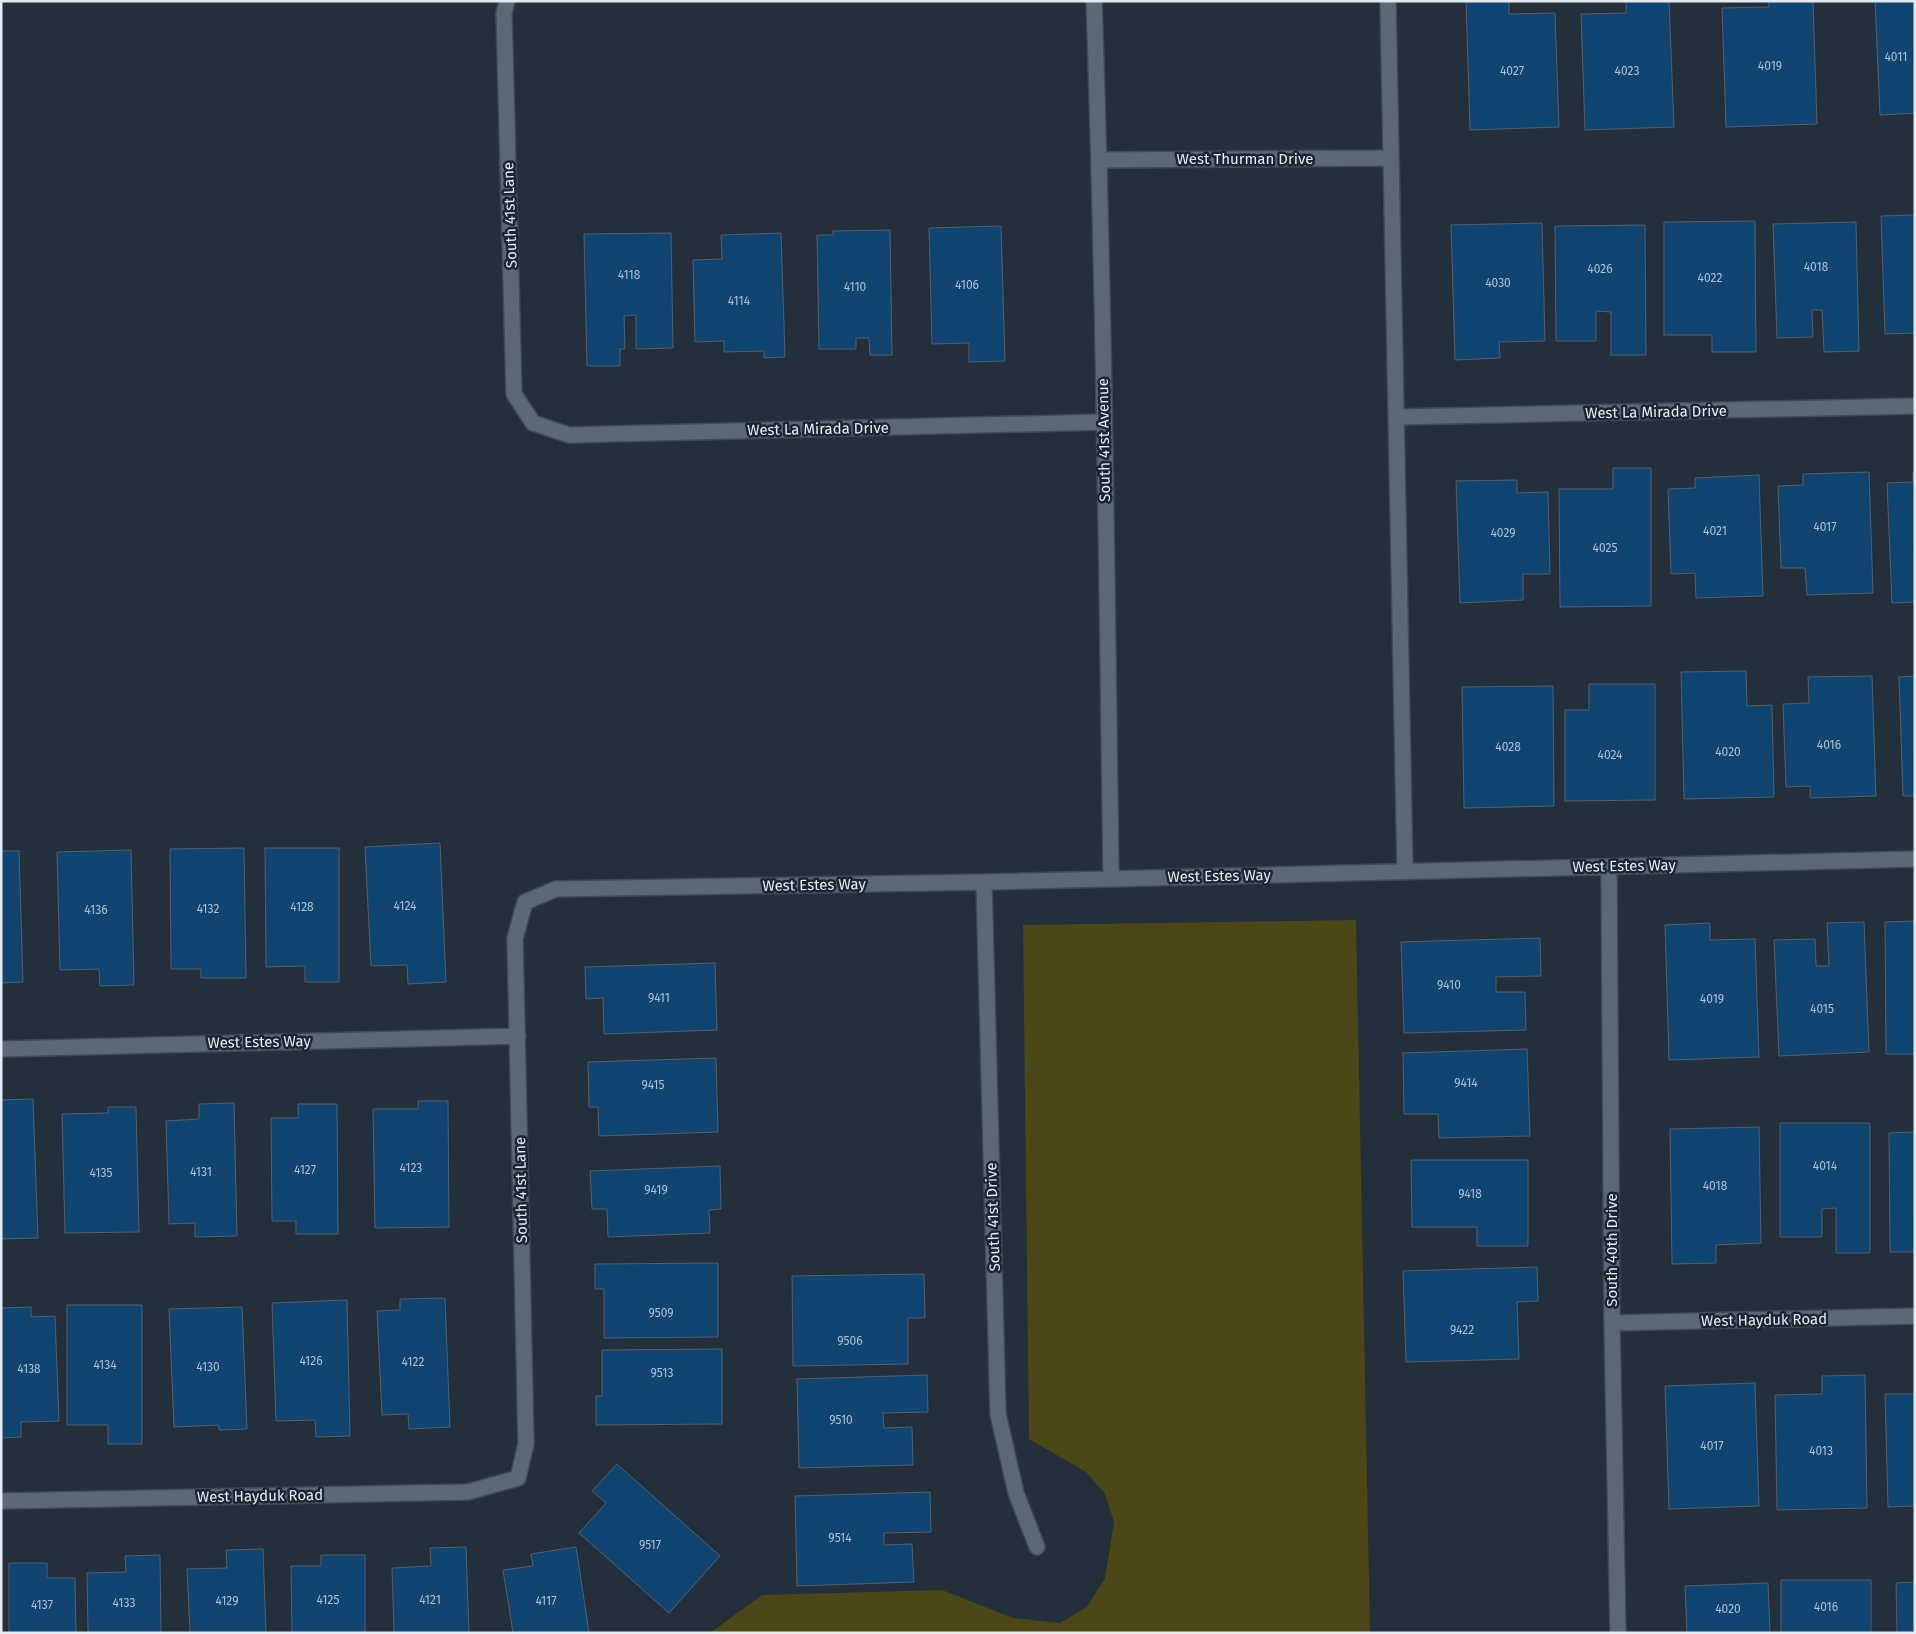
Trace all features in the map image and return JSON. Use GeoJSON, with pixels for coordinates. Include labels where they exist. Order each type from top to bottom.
{"type":"FeatureCollection","features":[{"type":"Feature","properties":{"kind":"street","name":"South 41st Lane"},"geometry":{"type":"LineString","coordinates":[[507,1],[504,13],[514,394],[533,423]]}},
{"type":"Feature","properties":{"kind":"street","name":"South 41st Avenue"},"geometry":{"type":"LineString","coordinates":[[1094,1],[1099,160],[1111,878]]}},
{"type":"Feature","properties":{"kind":"street"},"geometry":{"type":"LineString","coordinates":[[1388,1],[1405,872]]}},
{"type":"Feature","properties":{"kind":"street","name":"West Thurman Drive"},"geometry":{"type":"LineString","coordinates":[[1099,160],[1391,158]]}},
{"type":"Feature","properties":{"kind":"street","name":"West La Mirada Drive"},"geometry":{"type":"LineString","coordinates":[[1397,417],[1915,406]]}},
{"type":"Feature","properties":{"kind":"street","name":"West La Mirada Drive"},"geometry":{"type":"LineString","coordinates":[[533,423],[569,435],[1104,422]]}},
{"type":"Feature","properties":{"kind":"street","name":"West Estes Way"},"geometry":{"type":"LineString","coordinates":[[525,902],[556,889],[984,882],[1915,859]]}},
{"type":"Feature","properties":{"kind":"street","name":"South 40th Drive"},"geometry":{"type":"LineString","coordinates":[[1609,867],[1612,1323],[1618,1633]]}},
{"type":"Feature","properties":{"kind":"street","name":"South 41st Drive"},"geometry":{"type":"LineString","coordinates":[[984,882],[998,1414],[1016,1493],[1037,1547]]}},
{"type":"Feature","properties":{"kind":"street","name":"South 41st Lane"},"geometry":{"type":"LineString","coordinates":[[518,1478],[526,1444],[515,938],[525,902]]}},
{"type":"Feature","properties":{"kind":"street","name":"West Estes Way"},"geometry":{"type":"LineString","coordinates":[[1,1049],[518,1036]]}},
{"type":"Feature","properties":{"kind":"street","name":"West Hayduk Road"},"geometry":{"type":"LineString","coordinates":[[1612,1323],[1915,1316]]}},
{"type":"Feature","properties":{"kind":"street","name":"West Hayduk Road"},"geometry":{"type":"LineString","coordinates":[[1,1501],[468,1492],[518,1478]]}},
{"type":"Feature","properties":{"kind":"shaded area"},"geometry":{"type":"Polygon","coordinates":[[[1356,920],[1370,1633],[710,1633],[762,1595],[942,1590],[1013,1618],[1060,1623],[1087,1607],[1105,1578],[1109,1554],[1114,1522],[1105,1494],[1086,1472],[1029,1439],[1023,925],[1356,920]]]}},
{"type":"Feature","properties":{"kind":"building"},"geometry":{"type":"Polygon","coordinates":[[[1466,1],[1509,1],[1509,14],[1555,13],[1559,127],[1470,130],[1466,1]]]}},
{"type":"Feature","properties":{"kind":"building"},"geometry":{"type":"Polygon","coordinates":[[[1626,1],[1669,1],[1674,127],[1585,130],[1581,14],[1626,13],[1626,1]]]}},
{"type":"Feature","properties":{"kind":"building"},"geometry":{"type":"Polygon","coordinates":[[[1769,1],[1813,1],[1817,124],[1726,127],[1722,8],[1769,7],[1769,1]]]}},
{"type":"Feature","properties":{"kind":"building"},"geometry":{"type":"Polygon","coordinates":[[[1875,1],[1915,1],[1915,113],[1880,115],[1875,1]]]}},
{"type":"Feature","properties":{"kind":"building"},"geometry":{"type":"Polygon","coordinates":[[[1915,215],[1915,333],[1885,334],[1881,216],[1915,215]]]}},
{"type":"Feature","properties":{"kind":"building"},"geometry":{"type":"Polygon","coordinates":[[[1755,221],[1756,352],[1712,352],[1712,335],[1664,335],[1664,222],[1755,221]]]}},
{"type":"Feature","properties":{"kind":"building"},"geometry":{"type":"Polygon","coordinates":[[[1856,222],[1859,351],[1824,352],[1822,310],[1812,310],[1813,337],[1777,338],[1773,224],[1856,222]]]}},
{"type":"Feature","properties":{"kind":"building"},"geometry":{"type":"Polygon","coordinates":[[[1542,223],[1545,341],[1499,342],[1500,358],[1455,360],[1451,225],[1542,223]]]}},
{"type":"Feature","properties":{"kind":"building"},"geometry":{"type":"Polygon","coordinates":[[[1645,225],[1646,355],[1611,355],[1611,312],[1596,311],[1596,341],[1556,341],[1555,226],[1645,225]]]}},
{"type":"Feature","properties":{"kind":"building"},"geometry":{"type":"Polygon","coordinates":[[[1001,226],[1005,361],[969,362],[969,343],[932,344],[929,228],[1001,226]]]}},
{"type":"Feature","properties":{"kind":"building"},"geometry":{"type":"Polygon","coordinates":[[[890,230],[892,355],[870,355],[869,338],[856,338],[856,349],[819,349],[817,235],[833,235],[833,231],[890,230]]]}},
{"type":"Feature","properties":{"kind":"building"},"geometry":{"type":"Polygon","coordinates":[[[671,233],[673,348],[636,349],[636,315],[624,316],[625,349],[620,349],[620,366],[587,366],[584,234],[671,233]]]}},
{"type":"Feature","properties":{"kind":"building"},"geometry":{"type":"Polygon","coordinates":[[[781,233],[785,357],[764,358],[764,351],[724,352],[724,341],[695,342],[693,260],[722,259],[721,235],[781,233]]]}},
{"type":"Feature","properties":{"kind":"building"},"geometry":{"type":"Polygon","coordinates":[[[1613,468],[1651,468],[1651,606],[1560,607],[1559,489],[1613,489],[1613,468]]]}},
{"type":"Feature","properties":{"kind":"building"},"geometry":{"type":"Polygon","coordinates":[[[1869,472],[1873,593],[1807,595],[1805,568],[1781,568],[1778,486],[1803,485],[1803,474],[1869,472]]]}},
{"type":"Feature","properties":{"kind":"building"},"geometry":{"type":"Polygon","coordinates":[[[1913,473],[1915,473],[1915,602],[1892,603],[1887,483],[1913,482],[1913,473]]]}},
{"type":"Feature","properties":{"kind":"building"},"geometry":{"type":"Polygon","coordinates":[[[1759,475],[1763,596],[1696,598],[1695,573],[1671,574],[1668,489],[1695,488],[1695,478],[1759,475]]]}},
{"type":"Feature","properties":{"kind":"building"},"geometry":{"type":"Polygon","coordinates":[[[1517,480],[1517,493],[1548,492],[1550,574],[1523,574],[1523,600],[1460,603],[1456,481],[1517,480]]]}},
{"type":"Feature","properties":{"kind":"building"},"geometry":{"type":"Polygon","coordinates":[[[1746,671],[1747,706],[1772,705],[1774,797],[1684,799],[1681,672],[1746,671]]]}},
{"type":"Feature","properties":{"kind":"building"},"geometry":{"type":"Polygon","coordinates":[[[1872,676],[1876,796],[1810,798],[1810,786],[1786,787],[1783,704],[1809,703],[1808,677],[1872,676]]]}},
{"type":"Feature","properties":{"kind":"building"},"geometry":{"type":"Polygon","coordinates":[[[1915,676],[1915,796],[1903,796],[1899,677],[1915,676]]]}},
{"type":"Feature","properties":{"kind":"building"},"geometry":{"type":"Polygon","coordinates":[[[1589,684],[1655,684],[1655,800],[1565,801],[1565,710],[1589,710],[1589,684]]]}},
{"type":"Feature","properties":{"kind":"building"},"geometry":{"type":"Polygon","coordinates":[[[1553,686],[1554,806],[1464,808],[1462,687],[1553,686]]]}},
{"type":"Feature","properties":{"kind":"building"},"geometry":{"type":"Polygon","coordinates":[[[440,843],[446,982],[408,984],[407,965],[371,966],[365,847],[440,843]]]}},
{"type":"Feature","properties":{"kind":"building"},"geometry":{"type":"Polygon","coordinates":[[[244,848],[246,978],[201,978],[201,969],[171,969],[170,849],[244,848]]]}},
{"type":"Feature","properties":{"kind":"building"},"geometry":{"type":"Polygon","coordinates":[[[265,848],[339,848],[339,982],[305,982],[305,966],[266,967],[265,848]]]}},
{"type":"Feature","properties":{"kind":"building"},"geometry":{"type":"Polygon","coordinates":[[[131,850],[134,985],[100,986],[99,969],[60,970],[57,852],[131,850]]]}},
{"type":"Feature","properties":{"kind":"building"},"geometry":{"type":"Polygon","coordinates":[[[1,851],[19,851],[23,982],[1,983],[1,851]]]}},
{"type":"Feature","properties":{"kind":"building"},"geometry":{"type":"Polygon","coordinates":[[[1915,921],[1915,1054],[1886,1054],[1885,922],[1915,921]]]}},
{"type":"Feature","properties":{"kind":"building"},"geometry":{"type":"Polygon","coordinates":[[[1864,922],[1869,1052],[1779,1056],[1774,940],[1815,939],[1816,966],[1829,966],[1827,923],[1864,922]]]}},
{"type":"Feature","properties":{"kind":"building"},"geometry":{"type":"Polygon","coordinates":[[[1710,923],[1710,940],[1755,939],[1759,1057],[1669,1060],[1665,925],[1710,923]]]}},
{"type":"Feature","properties":{"kind":"building"},"geometry":{"type":"Polygon","coordinates":[[[1540,938],[1541,976],[1496,977],[1496,992],[1525,992],[1526,1030],[1404,1033],[1401,942],[1540,938]]]}},
{"type":"Feature","properties":{"kind":"building"},"geometry":{"type":"Polygon","coordinates":[[[715,963],[717,1030],[604,1034],[603,998],[586,999],[585,967],[715,963]]]}},
{"type":"Feature","properties":{"kind":"building"},"geometry":{"type":"Polygon","coordinates":[[[1527,1049],[1530,1136],[1439,1138],[1438,1114],[1404,1114],[1403,1053],[1527,1049]]]}},
{"type":"Feature","properties":{"kind":"building"},"geometry":{"type":"Polygon","coordinates":[[[716,1058],[718,1132],[599,1136],[598,1107],[589,1107],[588,1062],[716,1058]]]}},
{"type":"Feature","properties":{"kind":"building"},"geometry":{"type":"Polygon","coordinates":[[[33,1099],[38,1238],[1,1239],[1,1100],[33,1099]]]}},
{"type":"Feature","properties":{"kind":"building"},"geometry":{"type":"Polygon","coordinates":[[[418,1101],[448,1101],[449,1227],[375,1228],[373,1109],[418,1109],[418,1101]]]}},
{"type":"Feature","properties":{"kind":"building"},"geometry":{"type":"Polygon","coordinates":[[[234,1103],[237,1236],[195,1237],[195,1223],[169,1224],[166,1121],[199,1119],[199,1104],[234,1103]]]}},
{"type":"Feature","properties":{"kind":"building"},"geometry":{"type":"Polygon","coordinates":[[[298,1104],[337,1104],[338,1234],[296,1234],[296,1221],[272,1221],[271,1118],[298,1118],[298,1104]]]}},
{"type":"Feature","properties":{"kind":"building"},"geometry":{"type":"Polygon","coordinates":[[[108,1107],[136,1107],[139,1232],[65,1233],[62,1114],[108,1113],[108,1107]]]}},
{"type":"Feature","properties":{"kind":"building"},"geometry":{"type":"Polygon","coordinates":[[[1780,1123],[1870,1123],[1870,1253],[1836,1253],[1836,1208],[1822,1209],[1822,1237],[1780,1237],[1780,1123]]]}},
{"type":"Feature","properties":{"kind":"building"},"geometry":{"type":"Polygon","coordinates":[[[1759,1127],[1761,1243],[1716,1245],[1716,1263],[1672,1264],[1670,1129],[1759,1127]]]}},
{"type":"Feature","properties":{"kind":"building"},"geometry":{"type":"Polygon","coordinates":[[[1915,1132],[1915,1252],[1890,1252],[1889,1133],[1915,1132]]]}},
{"type":"Feature","properties":{"kind":"building"},"geometry":{"type":"Polygon","coordinates":[[[1411,1160],[1528,1160],[1528,1246],[1477,1246],[1477,1227],[1412,1227],[1411,1160]]]}},
{"type":"Feature","properties":{"kind":"building"},"geometry":{"type":"Polygon","coordinates":[[[720,1166],[721,1209],[709,1210],[710,1233],[608,1237],[607,1209],[592,1209],[590,1171],[720,1166]]]}},
{"type":"Feature","properties":{"kind":"building"},"geometry":{"type":"Polygon","coordinates":[[[718,1263],[718,1337],[604,1338],[604,1289],[595,1289],[595,1264],[718,1263]]]}},
{"type":"Feature","properties":{"kind":"building"},"geometry":{"type":"Polygon","coordinates":[[[1537,1267],[1538,1301],[1517,1302],[1519,1359],[1406,1362],[1403,1271],[1537,1267]]]}},
{"type":"Feature","properties":{"kind":"building"},"geometry":{"type":"Polygon","coordinates":[[[924,1274],[925,1318],[908,1318],[908,1364],[793,1366],[792,1276],[924,1274]]]}},
{"type":"Feature","properties":{"kind":"building"},"geometry":{"type":"Polygon","coordinates":[[[445,1298],[450,1427],[409,1429],[408,1414],[382,1415],[377,1311],[400,1310],[400,1299],[445,1298]]]}},
{"type":"Feature","properties":{"kind":"building"},"geometry":{"type":"Polygon","coordinates":[[[347,1300],[350,1436],[316,1437],[315,1420],[276,1421],[272,1303],[347,1300]]]}},
{"type":"Feature","properties":{"kind":"building"},"geometry":{"type":"Polygon","coordinates":[[[67,1305],[142,1305],[142,1444],[108,1444],[108,1425],[67,1425],[67,1305]]]}},
{"type":"Feature","properties":{"kind":"building"},"geometry":{"type":"Polygon","coordinates":[[[31,1307],[31,1317],[55,1316],[59,1421],[21,1422],[21,1437],[1,1438],[1,1308],[31,1307]]]}},
{"type":"Feature","properties":{"kind":"building"},"geometry":{"type":"Polygon","coordinates":[[[242,1307],[247,1429],[219,1430],[219,1425],[174,1427],[169,1309],[242,1307]]]}},
{"type":"Feature","properties":{"kind":"building"},"geometry":{"type":"Polygon","coordinates":[[[722,1349],[722,1424],[596,1425],[596,1396],[602,1396],[602,1350],[722,1349]]]}},
{"type":"Feature","properties":{"kind":"building"},"geometry":{"type":"Polygon","coordinates":[[[927,1375],[928,1412],[883,1413],[884,1428],[912,1427],[913,1465],[799,1468],[797,1379],[927,1375]]]}},
{"type":"Feature","properties":{"kind":"building"},"geometry":{"type":"Polygon","coordinates":[[[1865,1375],[1867,1508],[1777,1510],[1775,1395],[1822,1394],[1822,1376],[1865,1375]]]}},
{"type":"Feature","properties":{"kind":"building"},"geometry":{"type":"Polygon","coordinates":[[[1755,1383],[1759,1506],[1669,1509],[1665,1386],[1755,1383]]]}},
{"type":"Feature","properties":{"kind":"building"},"geometry":{"type":"Polygon","coordinates":[[[1885,1394],[1915,1394],[1915,1506],[1888,1507],[1885,1394]]]}},
{"type":"Feature","properties":{"kind":"building"},"geometry":{"type":"Polygon","coordinates":[[[617,1464],[720,1556],[669,1613],[579,1533],[606,1503],[592,1491],[617,1464]]]}},
{"type":"Feature","properties":{"kind":"building"},"geometry":{"type":"Polygon","coordinates":[[[930,1492],[931,1532],[884,1533],[884,1545],[912,1544],[914,1582],[797,1586],[795,1496],[930,1492]]]}},
{"type":"Feature","properties":{"kind":"building"},"geometry":{"type":"Polygon","coordinates":[[[466,1547],[469,1633],[394,1633],[392,1568],[431,1566],[430,1548],[466,1547]]]}},
{"type":"Feature","properties":{"kind":"building"},"geometry":{"type":"Polygon","coordinates":[[[576,1547],[589,1633],[513,1633],[503,1570],[533,1566],[531,1554],[576,1547]]]}},
{"type":"Feature","properties":{"kind":"building"},"geometry":{"type":"Polygon","coordinates":[[[263,1549],[266,1633],[190,1633],[187,1569],[227,1568],[226,1550],[263,1549]]]}},
{"type":"Feature","properties":{"kind":"building"},"geometry":{"type":"Polygon","coordinates":[[[160,1555],[161,1633],[88,1633],[87,1573],[126,1572],[125,1556],[160,1555]]]}},
{"type":"Feature","properties":{"kind":"building"},"geometry":{"type":"Polygon","coordinates":[[[321,1555],[365,1555],[365,1633],[292,1633],[291,1566],[321,1566],[321,1555]]]}},
{"type":"Feature","properties":{"kind":"building"},"geometry":{"type":"Polygon","coordinates":[[[9,1563],[47,1563],[47,1578],[75,1578],[76,1633],[9,1633],[9,1563]]]}},
{"type":"Feature","properties":{"kind":"building"},"geometry":{"type":"Polygon","coordinates":[[[1781,1580],[1871,1580],[1871,1633],[1781,1633],[1781,1580]]]}},
{"type":"Feature","properties":{"kind":"building"},"geometry":{"type":"Polygon","coordinates":[[[1915,1582],[1915,1633],[1897,1633],[1896,1583],[1915,1582]]]}},
{"type":"Feature","properties":{"kind":"building"},"geometry":{"type":"Polygon","coordinates":[[[1768,1583],[1770,1633],[1687,1633],[1685,1586],[1768,1583]]]}}]}
